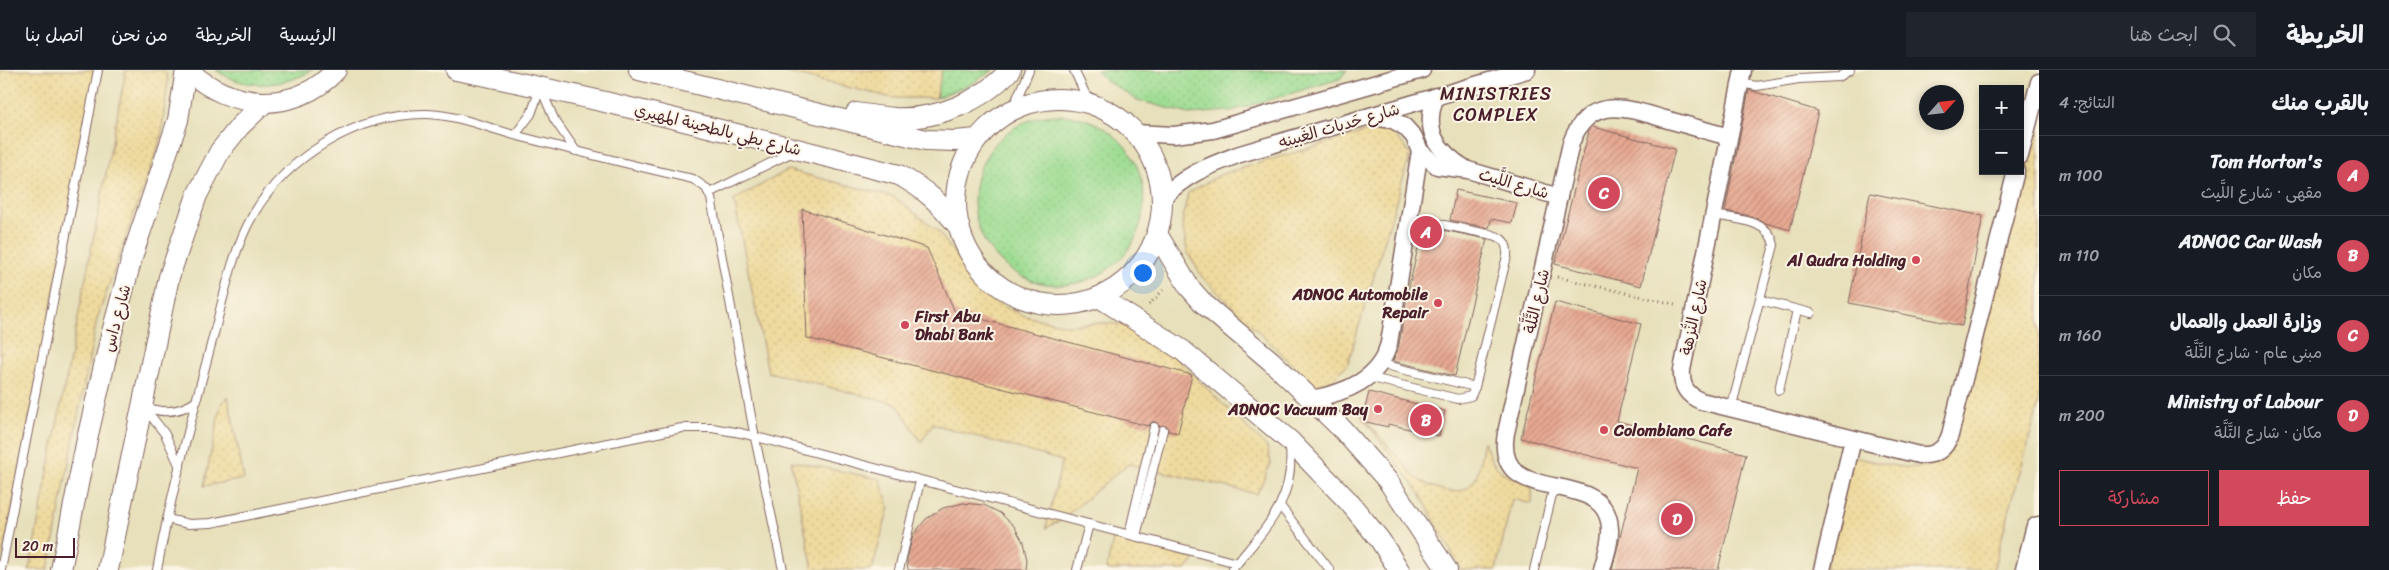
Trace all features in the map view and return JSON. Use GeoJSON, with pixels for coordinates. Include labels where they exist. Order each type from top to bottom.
{"type":"FeatureCollection","features":[{"type":"Feature","properties":{"kind":"highway"},"geometry":{"type":"LineString","coordinates":[[2028,570],[2039,530]]}},
{"type":"Feature","properties":{"kind":"street"},"geometry":{"type":"LineString","coordinates":[[187,70],[214,90],[230,97],[265,102],[295,97],[310,91],[338,71]]}},
{"type":"Feature","properties":{"kind":"street","name":"شارع داس"},"geometry":{"type":"LineString","coordinates":[[61,570],[87,439],[111,336],[133,254],[178,120],[187,70]]}},
{"type":"Feature","properties":{"kind":"street","name":"شارع بطي بالطحينة المهيري"},"geometry":{"type":"LineString","coordinates":[[456,70],[541,86],[899,175],[920,187],[939,202],[960,228]]}},
{"type":"Feature","properties":{"kind":"street"},"geometry":{"type":"LineString","coordinates":[[640,70],[926,140],[955,141],[977,139]]}},
{"type":"Feature","properties":{"kind":"street"},"geometry":{"type":"LineString","coordinates":[[801,110],[840,111],[896,118],[932,115],[978,97],[1010,70]]}},
{"type":"Feature","properties":{"kind":"street","name":"شارع حَدبات الغَبينه"},"geometry":{"type":"LineString","coordinates":[[1134,133],[1174,135],[1213,130],[1422,70]]}},
{"type":"Feature","properties":{"kind":"street","name":"شارع حَدبات الغَبينه"},"geometry":{"type":"LineString","coordinates":[[1161,199],[1189,175],[1205,166],[1527,70]]}},
{"type":"Feature","properties":{"kind":"street","name":"شارع النُّزهة"},"geometry":{"type":"LineString","coordinates":[[1741,76],[1682,370],[1683,386],[1693,398],[1731,409],[1927,456],[1935,454],[1947,442],[2015,175]]}},
{"type":"Feature","properties":{"kind":"street"},"geometry":{"type":"LineString","coordinates":[[2024,140],[2039,82]]}},
{"type":"Feature","properties":{"kind":"street","name":"شارع اللَّيث"},"geometry":{"type":"LineString","coordinates":[[1436,96],[1431,114],[1435,141],[1446,155],[1468,170]]}},
{"type":"Feature","properties":{"kind":"street"},"geometry":{"type":"LineString","coordinates":[[1054,99],[1090,104],[1122,121],[1134,133],[1154,164],[1161,199],[1157,234],[1140,265],[1129,278],[1099,297],[1065,305],[1048,304],[1014,295],[986,274],[966,245],[956,213],[958,181],[962,166],[977,139],[989,126],[1012,110],[1037,101],[1054,99]]}},
{"type":"Feature","properties":{"kind":"street"},"geometry":{"type":"LineString","coordinates":[[108,570],[169,277],[197,196],[220,151],[240,126],[265,102]]}},
{"type":"Feature","properties":{"kind":"street","name":"شارع التَّلَّة"},"geometry":{"type":"LineString","coordinates":[[1602,570],[1610,537],[1608,517],[1604,508],[1589,495],[1533,482],[1517,473],[1507,459],[1504,450],[1506,433],[1575,133],[1581,124],[1599,111],[1621,107],[1729,137]]}},
{"type":"Feature","properties":{"kind":"street","name":"شارع اللَّيث"},"geometry":{"type":"LineString","coordinates":[[1368,116],[1400,122],[1410,131],[1420,151],[1436,166],[1468,170],[1559,197]]}},
{"type":"Feature","properties":{"kind":"street"},"geometry":{"type":"LineString","coordinates":[[1311,399],[1336,394],[1368,377],[1381,364],[1389,344],[1420,151]]}},
{"type":"Feature","properties":{"kind":"street"},"geometry":{"type":"LineString","coordinates":[[1157,234],[1189,287],[1204,304],[1271,361],[1311,399],[1343,430],[1388,481],[1447,570]]}},
{"type":"Feature","properties":{"kind":"street"},"geometry":{"type":"LineString","coordinates":[[1099,297],[1182,350],[1290,441],[1349,502],[1380,540],[1399,570]]}},
{"type":"Feature","properties":{"kind":"street"},"geometry":{"type":"LineString","coordinates":[[1822,570],[1854,439]]}},
{"type":"Feature","properties":{"kind":"lane"},"geometry":{"type":"LineString","coordinates":[[1,570],[98,70]]}},
{"type":"Feature","properties":{"kind":"lane"},"geometry":{"type":"LineString","coordinates":[[1012,110],[1029,70]]}},
{"type":"Feature","properties":{"kind":"lane"},"geometry":{"type":"LineString","coordinates":[[1074,70],[1090,104]]}},
{"type":"Feature","properties":{"kind":"lane"},"geometry":{"type":"LineString","coordinates":[[1741,76],[1757,86],[1799,78],[1839,77],[1850,70]]}},
{"type":"Feature","properties":{"kind":"lane"},"geometry":{"type":"LineString","coordinates":[[516,135],[530,114],[541,86]]}},
{"type":"Feature","properties":{"kind":"lane"},"geometry":{"type":"LineString","coordinates":[[541,86],[554,119],[576,151]]}},
{"type":"Feature","properties":{"kind":"lane"},"geometry":{"type":"LineString","coordinates":[[157,570],[166,519],[233,262],[252,215],[278,181],[303,158],[358,126],[388,117],[408,114],[451,117],[576,151],[693,179],[702,184],[709,193],[755,438],[783,570]]}},
{"type":"Feature","properties":{"kind":"lane"},"geometry":{"type":"LineString","coordinates":[[709,193],[799,150]]}},
{"type":"Feature","properties":{"kind":"lane"},"geometry":{"type":"LineString","coordinates":[[1713,215],[1757,224],[1770,234],[1773,250],[1731,409]]}},
{"type":"Feature","properties":{"kind":"lane"},"geometry":{"type":"LineString","coordinates":[[1368,377],[1458,399],[1467,398],[1475,387],[1507,256],[1507,246],[1502,238],[1493,234],[1410,218]]}},
{"type":"Feature","properties":{"kind":"lane"},"geometry":{"type":"LineString","coordinates":[[1760,300],[1811,313]]}},
{"type":"Feature","properties":{"kind":"lane"},"geometry":{"type":"LineString","coordinates":[[1780,390],[1798,310]]}},
{"type":"Feature","properties":{"kind":"lane"},"geometry":{"type":"LineString","coordinates":[[1381,364],[1475,387]]}},
{"type":"Feature","properties":{"kind":"lane"},"geometry":{"type":"LineString","coordinates":[[142,405],[160,412],[170,412],[180,410],[197,400]]}},
{"type":"Feature","properties":{"kind":"lane"},"geometry":{"type":"LineString","coordinates":[[142,405],[165,434],[180,467]]}},
{"type":"Feature","properties":{"kind":"lane"},"geometry":{"type":"LineString","coordinates":[[1133,535],[1154,427]]}},
{"type":"Feature","properties":{"kind":"lane"},"geometry":{"type":"LineString","coordinates":[[166,519],[189,524],[211,523],[682,428],[727,430],[1133,535],[1234,567],[1281,507],[1290,475],[1290,441]]}},
{"type":"Feature","properties":{"kind":"lane"},"geometry":{"type":"LineString","coordinates":[[1133,535],[1163,430]]}},
{"type":"Feature","properties":{"kind":"lane"},"geometry":{"type":"LineString","coordinates":[[899,570],[920,481]]}},
{"type":"Feature","properties":{"kind":"lane"},"geometry":{"type":"LineString","coordinates":[[1534,570],[1554,486]]}},
{"type":"Feature","properties":{"kind":"lane"},"geometry":{"type":"LineString","coordinates":[[1281,507],[1330,570]]}},
{"type":"Feature","properties":{"kind":"lane"},"geometry":{"type":"LineString","coordinates":[[1077,570],[1089,524]]}},
{"type":"Feature","properties":{"kind":"path"},"geometry":{"type":"LineString","coordinates":[[1542,274],[1695,309]]}},
{"type":"Feature","properties":{"kind":"path"},"geometry":{"type":"LineString","coordinates":[[1143,311],[1163,290]]}},
{"type":"Feature","properties":{"kind":"green space"},"geometry":{"type":"Polygon","coordinates":[[[216,70],[313,70],[302,76],[277,83],[251,84],[227,77],[216,70]]]}},
{"type":"Feature","properties":{"kind":"green space"},"geometry":{"type":"Polygon","coordinates":[[[942,70],[993,70],[973,83],[936,98],[942,70]]]}},
{"type":"Feature","properties":{"kind":"green space"},"geometry":{"type":"Polygon","coordinates":[[[1097,70],[1347,70],[1340,79],[1231,111],[1189,114],[1137,100],[1104,79],[1097,70]]]}},
{"type":"Feature","properties":{"kind":"green space"},"geometry":{"type":"Polygon","coordinates":[[[1067,115],[1092,121],[1113,134],[1125,146],[1141,175],[1144,200],[1143,217],[1138,233],[1125,254],[1113,266],[1084,282],[1051,285],[1026,279],[1005,266],[993,254],[977,225],[974,192],[980,167],[993,146],[1005,134],[1034,118],[1067,115]]]}},
{"type":"Feature","properties":{"kind":"sand"},"geometry":{"type":"Polygon","coordinates":[[[0,70],[97,70],[0,570],[0,70]]]}},
{"type":"Feature","properties":{"kind":"sand"},"geometry":{"type":"Polygon","coordinates":[[[126,70],[165,70],[168,80],[161,138],[97,319],[48,570],[29,570],[126,70]]]}},
{"type":"Feature","properties":{"kind":"sand"},"geometry":{"type":"Polygon","coordinates":[[[775,70],[942,70],[936,98],[893,98],[775,70]]]}},
{"type":"Feature","properties":{"kind":"sand"},"geometry":{"type":"Polygon","coordinates":[[[2039,119],[2039,403],[1993,570],[1825,570],[1852,457],[1894,466],[1921,467],[1934,464],[1945,457],[1954,446],[2039,119]]]}},
{"type":"Feature","properties":{"kind":"sand"},"geometry":{"type":"Polygon","coordinates":[[[1368,131],[1389,131],[1402,143],[1410,155],[1348,363],[1321,393],[1202,277],[1187,251],[1182,223],[1188,193],[1222,174],[1368,131]]]}},
{"type":"Feature","properties":{"kind":"sand"},"geometry":{"type":"Polygon","coordinates":[[[788,170],[894,197],[937,230],[990,300],[1025,316],[1066,325],[1102,323],[1131,325],[1158,341],[1267,447],[1271,463],[1257,494],[1128,464],[1061,520],[1046,528],[1062,461],[933,424],[921,442],[897,404],[768,372],[734,200],[788,170]]]}},
{"type":"Feature","properties":{"kind":"sand"},"geometry":{"type":"Polygon","coordinates":[[[228,397],[244,479],[204,486],[221,404],[228,397]]]}},
{"type":"Feature","properties":{"kind":"sand"},"geometry":{"type":"Polygon","coordinates":[[[1360,414],[1416,478],[1430,486],[1447,491],[1455,491],[1463,490],[1469,486],[1477,475],[1484,441],[1491,459],[1500,470],[1529,484],[1532,490],[1532,504],[1512,499],[1496,570],[1461,570],[1421,495],[1360,414]]]}},
{"type":"Feature","properties":{"kind":"sand"},"geometry":{"type":"Polygon","coordinates":[[[791,461],[880,479],[889,507],[872,570],[813,570],[791,461]]]}},
{"type":"Feature","properties":{"kind":"sand"},"geometry":{"type":"Polygon","coordinates":[[[1114,536],[1195,559],[1186,570],[1106,570],[1114,536]]]}},
{"type":"Feature","properties":{"kind":"building"},"geometry":{"type":"Polygon","coordinates":[[[1749,90],[1818,111],[1790,230],[1766,223],[1751,216],[1725,211],[1749,90]]]}},
{"type":"Feature","properties":{"kind":"building"},"geometry":{"type":"Polygon","coordinates":[[[1593,127],[1675,149],[1641,286],[1555,264],[1589,131],[1593,127]]]}},
{"type":"Feature","properties":{"kind":"building"},"geometry":{"type":"Polygon","coordinates":[[[1456,190],[1517,203],[1512,223],[1491,219],[1489,228],[1450,220],[1456,190]]]}},
{"type":"Feature","properties":{"kind":"building","name":"Al Qudra Holding"},"geometry":{"type":"Polygon","coordinates":[[[1870,193],[1983,216],[1962,326],[1849,303],[1870,193]]]}},
{"type":"Feature","properties":{"kind":"building","name":"First Abu Dhabi Bank"},"geometry":{"type":"Polygon","coordinates":[[[802,209],[927,248],[955,312],[1192,375],[1178,433],[1168,431],[1167,426],[1159,426],[1156,422],[1152,422],[1148,426],[807,338],[802,209]]]}},
{"type":"Feature","properties":{"kind":"building","name":"ADNOC Automobile Repair"},"geometry":{"type":"Polygon","coordinates":[[[1423,226],[1487,239],[1455,376],[1393,361],[1399,345],[1407,296],[1423,226]]]}},
{"type":"Feature","properties":{"kind":"building"},"geometry":{"type":"Polygon","coordinates":[[[1555,302],[1641,324],[1617,421],[1746,454],[1718,570],[1612,570],[1637,468],[1521,438],[1555,302]]]}},
{"type":"Feature","properties":{"kind":"building"},"geometry":{"type":"Polygon","coordinates":[[[1369,392],[1445,411],[1439,436],[1388,424],[1388,427],[1362,421],[1369,392]]]}},
{"type":"Feature","properties":{"kind":"building"},"geometry":{"type":"Polygon","coordinates":[[[963,503],[984,505],[1000,513],[1014,526],[1023,542],[1027,560],[1026,570],[908,570],[907,559],[913,535],[926,519],[943,508],[963,503]]]}},
{"type":"Feature","properties":{"kind":"place","name":"وزارة العمل والعمال"},"geometry":{"type":"Point","coordinates":[1604,193]}},
{"type":"Feature","properties":{"kind":"place","name":"Tom Horton's"},"geometry":{"type":"Point","coordinates":[1426,232]}},
{"type":"Feature","properties":{"kind":"place","name":"Al Qudra Holding"},"geometry":{"type":"Point","coordinates":[1916,260]}},
{"type":"Feature","properties":{"kind":"place","name":"ADNOC Automobile Repair"},"geometry":{"type":"Point","coordinates":[1438,303]}},
{"type":"Feature","properties":{"kind":"place","name":"First Abu Dhabi Bank"},"geometry":{"type":"Point","coordinates":[905,325]}},
{"type":"Feature","properties":{"kind":"place","name":"ADNOC Vacuum Bay"},"geometry":{"type":"Point","coordinates":[1378,409]}},
{"type":"Feature","properties":{"kind":"place","name":"ADNOC Car Wash"},"geometry":{"type":"Point","coordinates":[1426,420]}},
{"type":"Feature","properties":{"kind":"place","name":"Colombiano Cafe"},"geometry":{"type":"Point","coordinates":[1604,430]}},
{"type":"Feature","properties":{"kind":"place","name":"Ministry of Labour"},"geometry":{"type":"Point","coordinates":[1677,519]}},
{"type":"Feature","properties":{"kind":"district","name":"MINISTRIES COMPLEX"},"geometry":{"type":"Point","coordinates":[1496,104]}}]}
